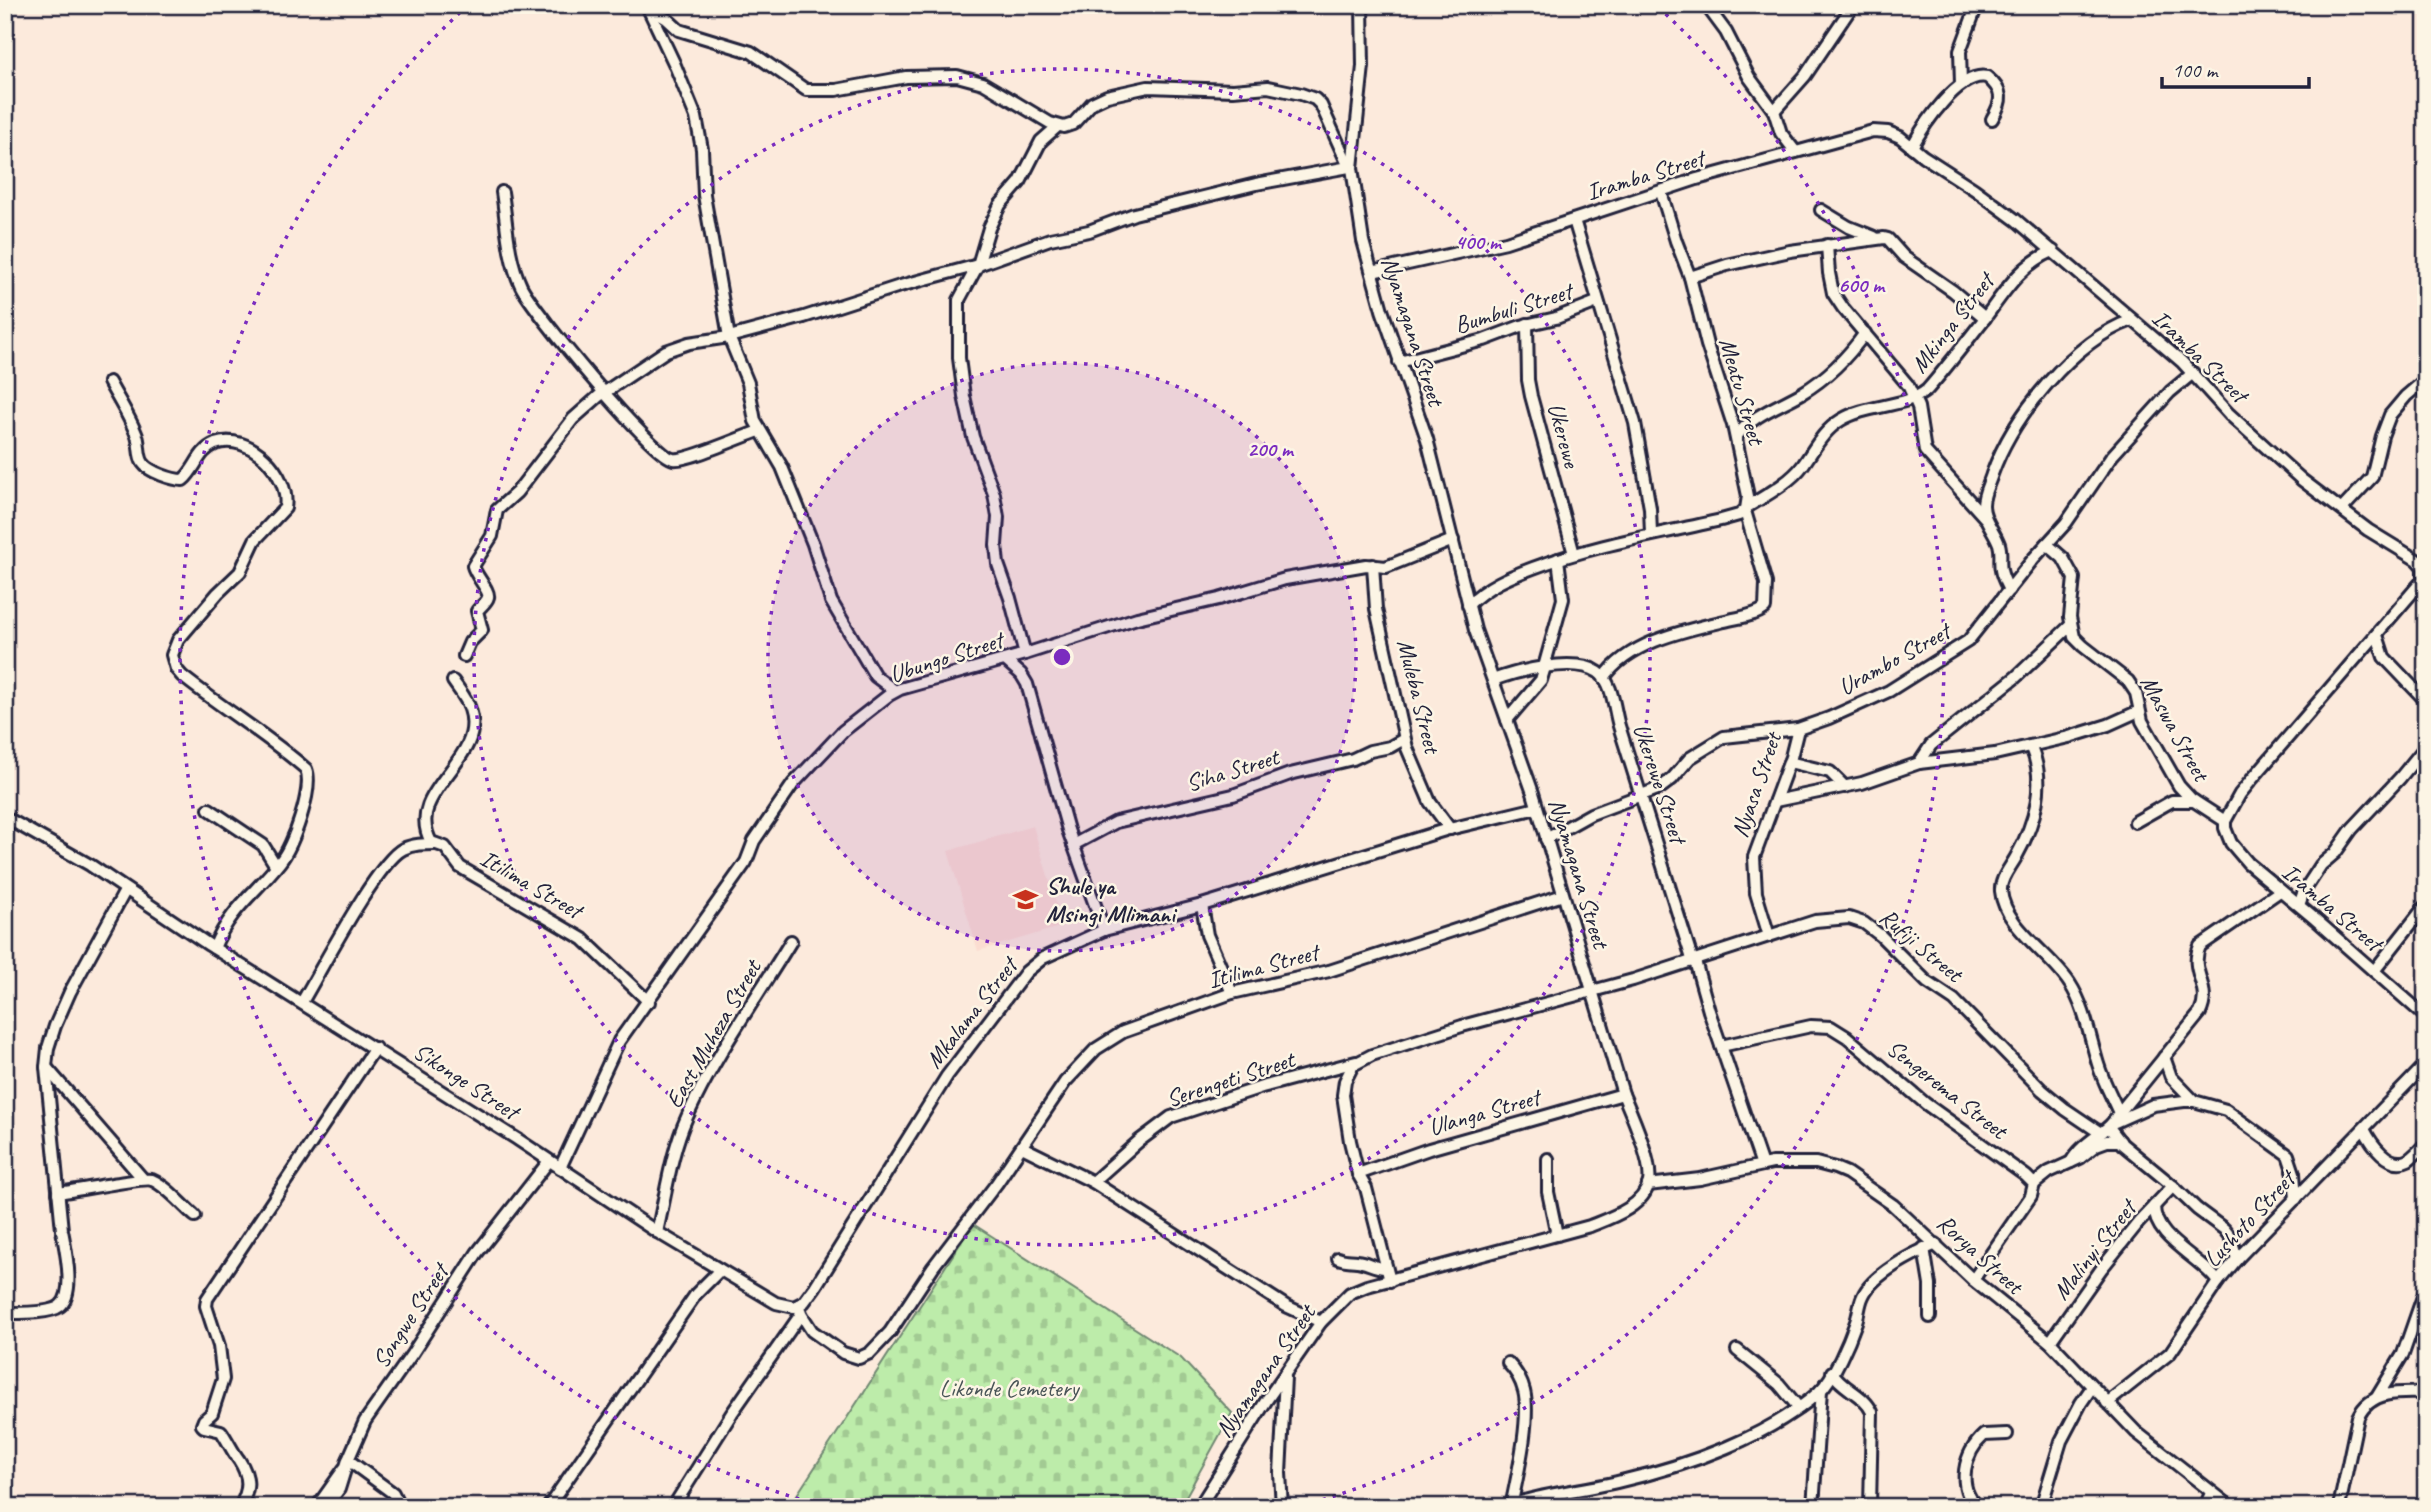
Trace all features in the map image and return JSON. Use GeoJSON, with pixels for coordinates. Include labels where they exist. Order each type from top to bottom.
{"type":"FeatureCollection","features":[{"type":"Feature","properties":{"kind":"street","name":"Nyamagana Street"},"geometry":{"type":"LineString","coordinates":[[1199,1507],[1285,1373],[1321,1322],[1350,1293],[1367,1286],[1590,1226],[1624,1211],[1640,1197],[1648,1185],[1646,1160],[1591,991],[1537,808],[1468,605],[1427,439],[1382,310],[1363,240],[1351,167],[1363,65],[1362,5]]}},
{"type":"Feature","properties":{"kind":"street"},"geometry":{"type":"LineString","coordinates":[[1706,5],[1726,32],[1749,77],[1774,111],[1781,133],[1795,151]]}},
{"type":"Feature","properties":{"kind":"street"},"geometry":{"type":"LineString","coordinates":[[1774,111],[1805,76],[1853,5]]}},
{"type":"Feature","properties":{"kind":"street"},"geometry":{"type":"LineString","coordinates":[[1961,84],[1962,42],[1977,5]]}},
{"type":"Feature","properties":{"kind":"street"},"geometry":{"type":"LineString","coordinates":[[648,7],[679,30],[751,52],[806,90],[836,90],[906,78],[957,76],[983,83],[1058,126]]}},
{"type":"Feature","properties":{"kind":"street"},"geometry":{"type":"LineString","coordinates":[[648,7],[696,117],[702,149],[704,195],[729,337],[748,383],[752,413],[759,430],[782,467],[813,544],[831,601],[876,676],[895,691]]}},
{"type":"Feature","properties":{"kind":"street"},"geometry":{"type":"LineString","coordinates":[[1912,147],[1930,119],[1961,84],[1972,77],[1987,77],[1999,88],[2000,103],[1992,119]]}},
{"type":"Feature","properties":{"kind":"street"},"geometry":{"type":"LineString","coordinates":[[464,656],[470,642],[482,630],[477,611],[488,599],[488,594],[473,566],[492,536],[497,510],[517,492],[573,419],[604,393],[666,351],[689,343],[767,328],[900,286],[978,265],[1051,239],[1089,231],[1134,215],[1256,184],[1351,167],[1321,105],[1315,99],[1279,89],[1139,88],[1107,96],[1092,103],[1073,124],[1058,126],[1041,141],[1020,182],[1000,205],[989,228],[978,265],[959,300],[961,378],[973,437],[994,494],[998,517],[998,564],[1025,654]]}},
{"type":"Feature","properties":{"kind":"street","name":"Iramba Street"},"geometry":{"type":"LineString","coordinates":[[1372,272],[1506,242],[1697,178],[1873,131],[1894,133],[1985,197],[2053,251],[2193,373],[2230,414],[2280,461],[2368,530],[2417,560],[2423,567],[2423,580],[2240,794],[2225,821],[2225,828],[2231,843],[2248,863],[2426,1017]]}},
{"type":"Feature","properties":{"kind":"street"},"geometry":{"type":"LineString","coordinates":[[502,192],[510,257],[526,296],[604,393],[660,451],[673,459],[686,458],[759,430]]}},
{"type":"Feature","properties":{"kind":"street","name":"Meatu Street"},"geometry":{"type":"LineString","coordinates":[[1604,678],[1611,668],[1633,651],[1672,636],[1750,615],[1765,608],[1766,583],[1746,509],[1748,496],[1736,437],[1707,345],[1690,277],[1661,192]]}},
{"type":"Feature","properties":{"kind":"street"},"geometry":{"type":"LineString","coordinates":[[1821,210],[1877,238]]}},
{"type":"Feature","properties":{"kind":"street"},"geometry":{"type":"LineString","coordinates":[[1574,220],[1635,423],[1650,508],[1651,534]]}},
{"type":"Feature","properties":{"kind":"street"},"geometry":{"type":"LineString","coordinates":[[1690,277],[1727,265],[1827,245],[1888,239],[1904,257],[1985,318]]}},
{"type":"Feature","properties":{"kind":"street"},"geometry":{"type":"LineString","coordinates":[[1827,245],[1833,293],[1915,397],[1925,451],[1986,519]]}},
{"type":"Feature","properties":{"kind":"street","name":"Mkinga Street"},"geometry":{"type":"LineString","coordinates":[[1746,509],[1795,474],[1822,436],[1844,418],[1870,408],[1915,397],[1927,390],[1985,318],[2010,282],[2038,257],[2053,251]]}},
{"type":"Feature","properties":{"kind":"street","name":"Bumbuli Street"},"geometry":{"type":"LineString","coordinates":[[1399,362],[1484,340],[1597,302]]}},
{"type":"Feature","properties":{"kind":"street"},"geometry":{"type":"LineString","coordinates":[[2009,590],[2001,570],[1999,545],[1986,519],[1983,504],[1998,459],[2020,418],[2038,394],[2083,348],[2114,326],[2132,320]]}},
{"type":"Feature","properties":{"kind":"street","name":"Ukerewe"},"geometry":{"type":"LineString","coordinates":[[1527,324],[1528,380],[1531,396],[1574,554]]}},
{"type":"Feature","properties":{"kind":"street"},"geometry":{"type":"LineString","coordinates":[[1736,437],[1746,423],[1757,415],[1800,394],[1825,377],[1865,333]]}},
{"type":"Feature","properties":{"kind":"street","name":"Urambo Street"},"geometry":{"type":"LineString","coordinates":[[1546,839],[1591,814],[1660,788],[1672,779],[1690,758],[1724,737],[1798,729],[1829,718],[1889,691],[1968,641],[2066,523],[2120,446],[2170,392],[2193,373]]}},
{"type":"Feature","properties":{"kind":"street"},"geometry":{"type":"LineString","coordinates":[[2342,509],[2372,477],[2390,415],[2406,396],[2426,379]]}},
{"type":"Feature","properties":{"kind":"street"},"geometry":{"type":"LineString","coordinates":[[109,382],[134,429],[141,460],[146,467],[173,479],[183,480],[206,448],[228,441],[239,442],[260,454],[282,486],[286,503],[285,508],[255,540],[240,572],[218,593],[178,640],[172,655],[176,669],[182,676],[265,735],[307,771],[307,789],[290,845],[276,866],[223,925],[214,948]]}},
{"type":"Feature","properties":{"kind":"street"},"geometry":{"type":"LineString","coordinates":[[1468,605],[1482,590],[1558,559],[1607,543],[1721,520],[1746,509]]}},
{"type":"Feature","properties":{"kind":"street","name":"Ubungo Street"},"geometry":{"type":"LineString","coordinates":[[561,1168],[612,1053],[746,862],[754,841],[793,783],[843,731],[895,691],[1025,654],[1137,618],[1219,599],[1285,579],[1347,567],[1386,567],[1453,540]]}},
{"type":"Feature","properties":{"kind":"street"},"geometry":{"type":"LineString","coordinates":[[1919,764],[1931,745],[2037,659],[2071,625],[2074,578],[2063,558],[2047,544]]}},
{"type":"Feature","properties":{"kind":"street"},"geometry":{"type":"LineString","coordinates":[[1507,720],[1541,680],[1563,599],[1558,559]]}},
{"type":"Feature","properties":{"kind":"street","name":"Muleba Street"},"geometry":{"type":"LineString","coordinates":[[1373,565],[1376,609],[1404,739],[1430,802],[1450,829]]}},
{"type":"Feature","properties":{"kind":"street","name":"Maswa Street"},"geometry":{"type":"LineString","coordinates":[[2071,625],[2074,637],[2083,646],[2128,681],[2136,693],[2139,711],[2175,779],[2194,801],[2225,821]]}},
{"type":"Feature","properties":{"kind":"street"},"geometry":{"type":"LineString","coordinates":[[2377,635],[2384,657],[2426,701]]}},
{"type":"Feature","properties":{"kind":"street"},"geometry":{"type":"LineString","coordinates":[[1005,660],[1021,674],[1027,684],[1073,845],[1104,930]]}},
{"type":"Feature","properties":{"kind":"street"},"geometry":{"type":"LineString","coordinates":[[1493,680],[1559,665],[1588,668],[1604,678]]}},
{"type":"Feature","properties":{"kind":"street","name":"Ukerewe Street"},"geometry":{"type":"LineString","coordinates":[[1604,678],[1613,697],[1639,796],[1654,833],[1721,1046],[1762,1165]]}},
{"type":"Feature","properties":{"kind":"street"},"geometry":{"type":"LineString","coordinates":[[435,844],[429,838],[426,828],[431,799],[462,757],[469,742],[471,725],[471,711],[453,681]]}},
{"type":"Feature","properties":{"kind":"street"},"geometry":{"type":"LineString","coordinates":[[1776,801],[1845,787],[1919,764],[1995,754],[2089,732],[2139,711]]}},
{"type":"Feature","properties":{"kind":"street","name":"Nyasa Street"},"geometry":{"type":"LineString","coordinates":[[1769,936],[1756,893],[1754,857],[1776,801],[1798,729]]}},
{"type":"Feature","properties":{"kind":"street","name":"Siha Street"},"geometry":{"type":"LineString","coordinates":[[1073,845],[1115,822],[1233,795],[1297,772],[1390,747],[1404,739]]}},
{"type":"Feature","properties":{"kind":"street"},"geometry":{"type":"LineString","coordinates":[[2030,746],[2036,761],[2036,810],[2031,826],[2004,877],[2001,890],[2013,919],[2073,989],[2099,1067],[2110,1123]]}},
{"type":"Feature","properties":{"kind":"street"},"geometry":{"type":"LineString","coordinates":[[2299,905],[2304,891],[2321,865],[2426,746]]}},
{"type":"Feature","properties":{"kind":"street"},"geometry":{"type":"LineString","coordinates":[[1789,762],[1830,772],[1845,787]]}},
{"type":"Feature","properties":{"kind":"street"},"geometry":{"type":"LineString","coordinates":[[2135,822],[2172,801],[2194,801]]}},
{"type":"Feature","properties":{"kind":"street","name":"Mkalama Street"},"geometry":{"type":"LineString","coordinates":[[673,1507],[947,1076],[1026,972],[1043,958],[1104,930],[1202,905],[1450,829],[1537,808]]}},
{"type":"Feature","properties":{"kind":"street"},"geometry":{"type":"LineString","coordinates":[[209,809],[263,845],[276,866]]}},
{"type":"Feature","properties":{"kind":"street","name":"Sikonge Street"},"geometry":{"type":"LineString","coordinates":[[5,817],[90,866],[657,1231],[785,1306],[800,1310]]}},
{"type":"Feature","properties":{"kind":"street"},"geometry":{"type":"LineString","coordinates":[[302,1002],[369,888],[391,858],[403,849],[415,845],[435,844]]}},
{"type":"Feature","properties":{"kind":"street","name":"Itilima Street"},"geometry":{"type":"LineString","coordinates":[[435,844],[444,847],[460,867],[583,939],[649,1002]]}},
{"type":"Feature","properties":{"kind":"street"},"geometry":{"type":"LineString","coordinates":[[5,1312],[56,1308],[66,1298],[66,1254],[46,1067],[48,1048],[70,992],[125,891]]}},
{"type":"Feature","properties":{"kind":"street"},"geometry":{"type":"LineString","coordinates":[[2071,1162],[2079,1148],[2110,1123],[2204,1005],[2206,996],[2197,965],[2200,946],[2280,891]]}},
{"type":"Feature","properties":{"kind":"street","name":"Itilima Street"},"geometry":{"type":"LineString","coordinates":[[800,1310],[812,1331],[843,1353],[859,1358],[870,1353],[890,1332],[1065,1082],[1096,1049],[1123,1032],[1232,993],[1329,971],[1563,895]]}},
{"type":"Feature","properties":{"kind":"street"},"geometry":{"type":"LineString","coordinates":[[1202,905],[1207,935],[1232,993]]}},
{"type":"Feature","properties":{"kind":"street"},"geometry":{"type":"LineString","coordinates":[[2374,971],[2426,905]]}},
{"type":"Feature","properties":{"kind":"street","name":"Rufiji Street"},"geometry":{"type":"LineString","coordinates":[[1591,991],[1694,961],[1784,930],[1836,918],[1849,918],[1864,923],[1881,936],[1927,982],[1954,1000],[2065,1110],[2110,1123],[2120,1141],[2197,1209],[2224,1229],[2231,1238],[2237,1259]]}},
{"type":"Feature","properties":{"kind":"street","name":"East Muheza Street"},"geometry":{"type":"LineString","coordinates":[[657,1231],[687,1117],[725,1047],[791,941]]}},
{"type":"Feature","properties":{"kind":"street","name":"Serengeti Street"},"geometry":{"type":"LineString","coordinates":[[1093,1182],[1171,1117],[1262,1087],[1359,1061],[1461,1026],[1591,991]]}},
{"type":"Feature","properties":{"kind":"street","name":"Sengerema Street"},"geometry":{"type":"LineString","coordinates":[[1721,1046],[1811,1026],[1831,1027],[1847,1037],[1926,1104],[2008,1162],[2034,1184]]}},
{"type":"Feature","properties":{"kind":"street"},"geometry":{"type":"LineString","coordinates":[[240,1507],[248,1484],[244,1466],[221,1432],[202,1425],[212,1413],[223,1379],[219,1346],[206,1306],[207,1299],[375,1048]]}},
{"type":"Feature","properties":{"kind":"street"},"geometry":{"type":"LineString","coordinates":[[2164,1057],[2171,1077],[2194,1101]]}},
{"type":"Feature","properties":{"kind":"street"},"geometry":{"type":"LineString","coordinates":[[1359,1061],[1349,1070],[1343,1095],[1358,1174],[1366,1188],[1390,1280]]}},
{"type":"Feature","properties":{"kind":"street","name":"Lushoto Street"},"geometry":{"type":"LineString","coordinates":[[2107,1403],[2170,1353],[2218,1282],[2237,1259],[2426,1064]]}},
{"type":"Feature","properties":{"kind":"street"},"geometry":{"type":"LineString","coordinates":[[46,1067],[143,1179]]}},
{"type":"Feature","properties":{"kind":"street","name":"Ulanga Street"},"geometry":{"type":"LineString","coordinates":[[1358,1174],[1429,1149],[1623,1094]]}},
{"type":"Feature","properties":{"kind":"street"},"geometry":{"type":"LineString","coordinates":[[2110,1123],[2153,1105],[2194,1101],[2227,1110],[2284,1152],[2294,1173],[2296,1199]]}},
{"type":"Feature","properties":{"kind":"street"},"geometry":{"type":"LineString","coordinates":[[2364,1129],[2373,1145],[2392,1161],[2407,1160],[2426,1144]]}},
{"type":"Feature","properties":{"kind":"street"},"geometry":{"type":"LineString","coordinates":[[1973,1280],[2018,1218],[2031,1196],[2034,1184],[2049,1172],[2071,1162],[2096,1145],[2107,1141],[2120,1141]]}},
{"type":"Feature","properties":{"kind":"street"},"geometry":{"type":"LineString","coordinates":[[1022,1147],[1093,1182],[1286,1306],[1321,1322]]}},
{"type":"Feature","properties":{"kind":"street"},"geometry":{"type":"LineString","coordinates":[[1548,1159],[1548,1192],[1557,1235]]}},
{"type":"Feature","properties":{"kind":"street","name":"Songwe Street"},"geometry":{"type":"LineString","coordinates":[[326,1507],[339,1489],[346,1464],[365,1421],[477,1253],[550,1161]]}},
{"type":"Feature","properties":{"kind":"street","name":"Rorya Street"},"geometry":{"type":"LineString","coordinates":[[1648,1185],[1700,1179],[1762,1165],[1797,1162],[1835,1168],[1893,1205],[1930,1246],[2050,1342],[2136,1433],[2231,1507]]}},
{"type":"Feature","properties":{"kind":"street"},"geometry":{"type":"LineString","coordinates":[[58,1193],[143,1179],[152,1180],[195,1216]]}},
{"type":"Feature","properties":{"kind":"street","name":"Malinyi Street"},"geometry":{"type":"LineString","coordinates":[[2050,1342],[2079,1298],[2173,1186]]}},
{"type":"Feature","properties":{"kind":"street"},"geometry":{"type":"LineString","coordinates":[[2154,1206],[2159,1227],[2212,1273],[2218,1282]]}},
{"type":"Feature","properties":{"kind":"street"},"geometry":{"type":"LineString","coordinates":[[1507,1363],[1517,1372],[1525,1396],[1524,1426],[1511,1506],[1620,1482],[1674,1466],[1739,1443],[1799,1408],[1821,1390],[1832,1372],[1856,1322],[1867,1289],[1905,1259],[1930,1246],[1930,1317]]}},
{"type":"Feature","properties":{"kind":"street"},"geometry":{"type":"LineString","coordinates":[[1338,1258],[1363,1262],[1374,1268],[1387,1268]]}},
{"type":"Feature","properties":{"kind":"street"},"geometry":{"type":"LineString","coordinates":[[548,1507],[696,1294],[720,1270]]}},
{"type":"Feature","properties":{"kind":"street"},"geometry":{"type":"LineString","coordinates":[[2377,1397],[2403,1354],[2426,1288]]}},
{"type":"Feature","properties":{"kind":"street"},"geometry":{"type":"LineString","coordinates":[[1737,1350],[1779,1384],[1799,1408]]}},
{"type":"Feature","properties":{"kind":"street"},"geometry":{"type":"LineString","coordinates":[[1832,1372],[1841,1384],[1867,1402],[1872,1412],[1870,1507]]}},
{"type":"Feature","properties":{"kind":"street"},"geometry":{"type":"LineString","coordinates":[[1282,1507],[1280,1474],[1285,1373]]}},
{"type":"Feature","properties":{"kind":"street"},"geometry":{"type":"LineString","coordinates":[[2041,1507],[2061,1441],[2092,1387]]}},
{"type":"Feature","properties":{"kind":"street"},"geometry":{"type":"LineString","coordinates":[[1813,1507],[1821,1390]]}},
{"type":"Feature","properties":{"kind":"street"},"geometry":{"type":"LineString","coordinates":[[2339,1507],[2358,1417],[2364,1406],[2377,1397],[2391,1393],[2426,1393]]}},
{"type":"Feature","properties":{"kind":"street"},"geometry":{"type":"LineString","coordinates":[[1977,1507],[1972,1502],[1964,1481],[1964,1472],[1972,1448],[1984,1435],[2007,1434]]}},
{"type":"Feature","properties":{"kind":"street"},"geometry":{"type":"LineString","coordinates":[[317,1507],[346,1464],[393,1493],[400,1507]]}},
{"type":"Feature","properties":{"kind":"street"},"geometry":{"type":"LineString","coordinates":[[2205,1507],[2211,1493]]}},
{"type":"Feature","properties":{"kind":"shaded area"},"geometry":{"type":"Polygon","coordinates":[[[1033,826],[1063,926],[978,951],[948,851],[1033,826]]]}},
{"type":"Feature","properties":{"kind":"green space","name":"Likonde Cemetery"},"geometry":{"type":"Polygon","coordinates":[[[973,1224],[1181,1358],[1232,1413],[1180,1507],[789,1507],[973,1224]]]}},
{"type":"Feature","properties":{"kind":"place","name":"Shule ya Msingi Mlimani"},"geometry":{"type":"Point","coordinates":[1026,900]}}]}
